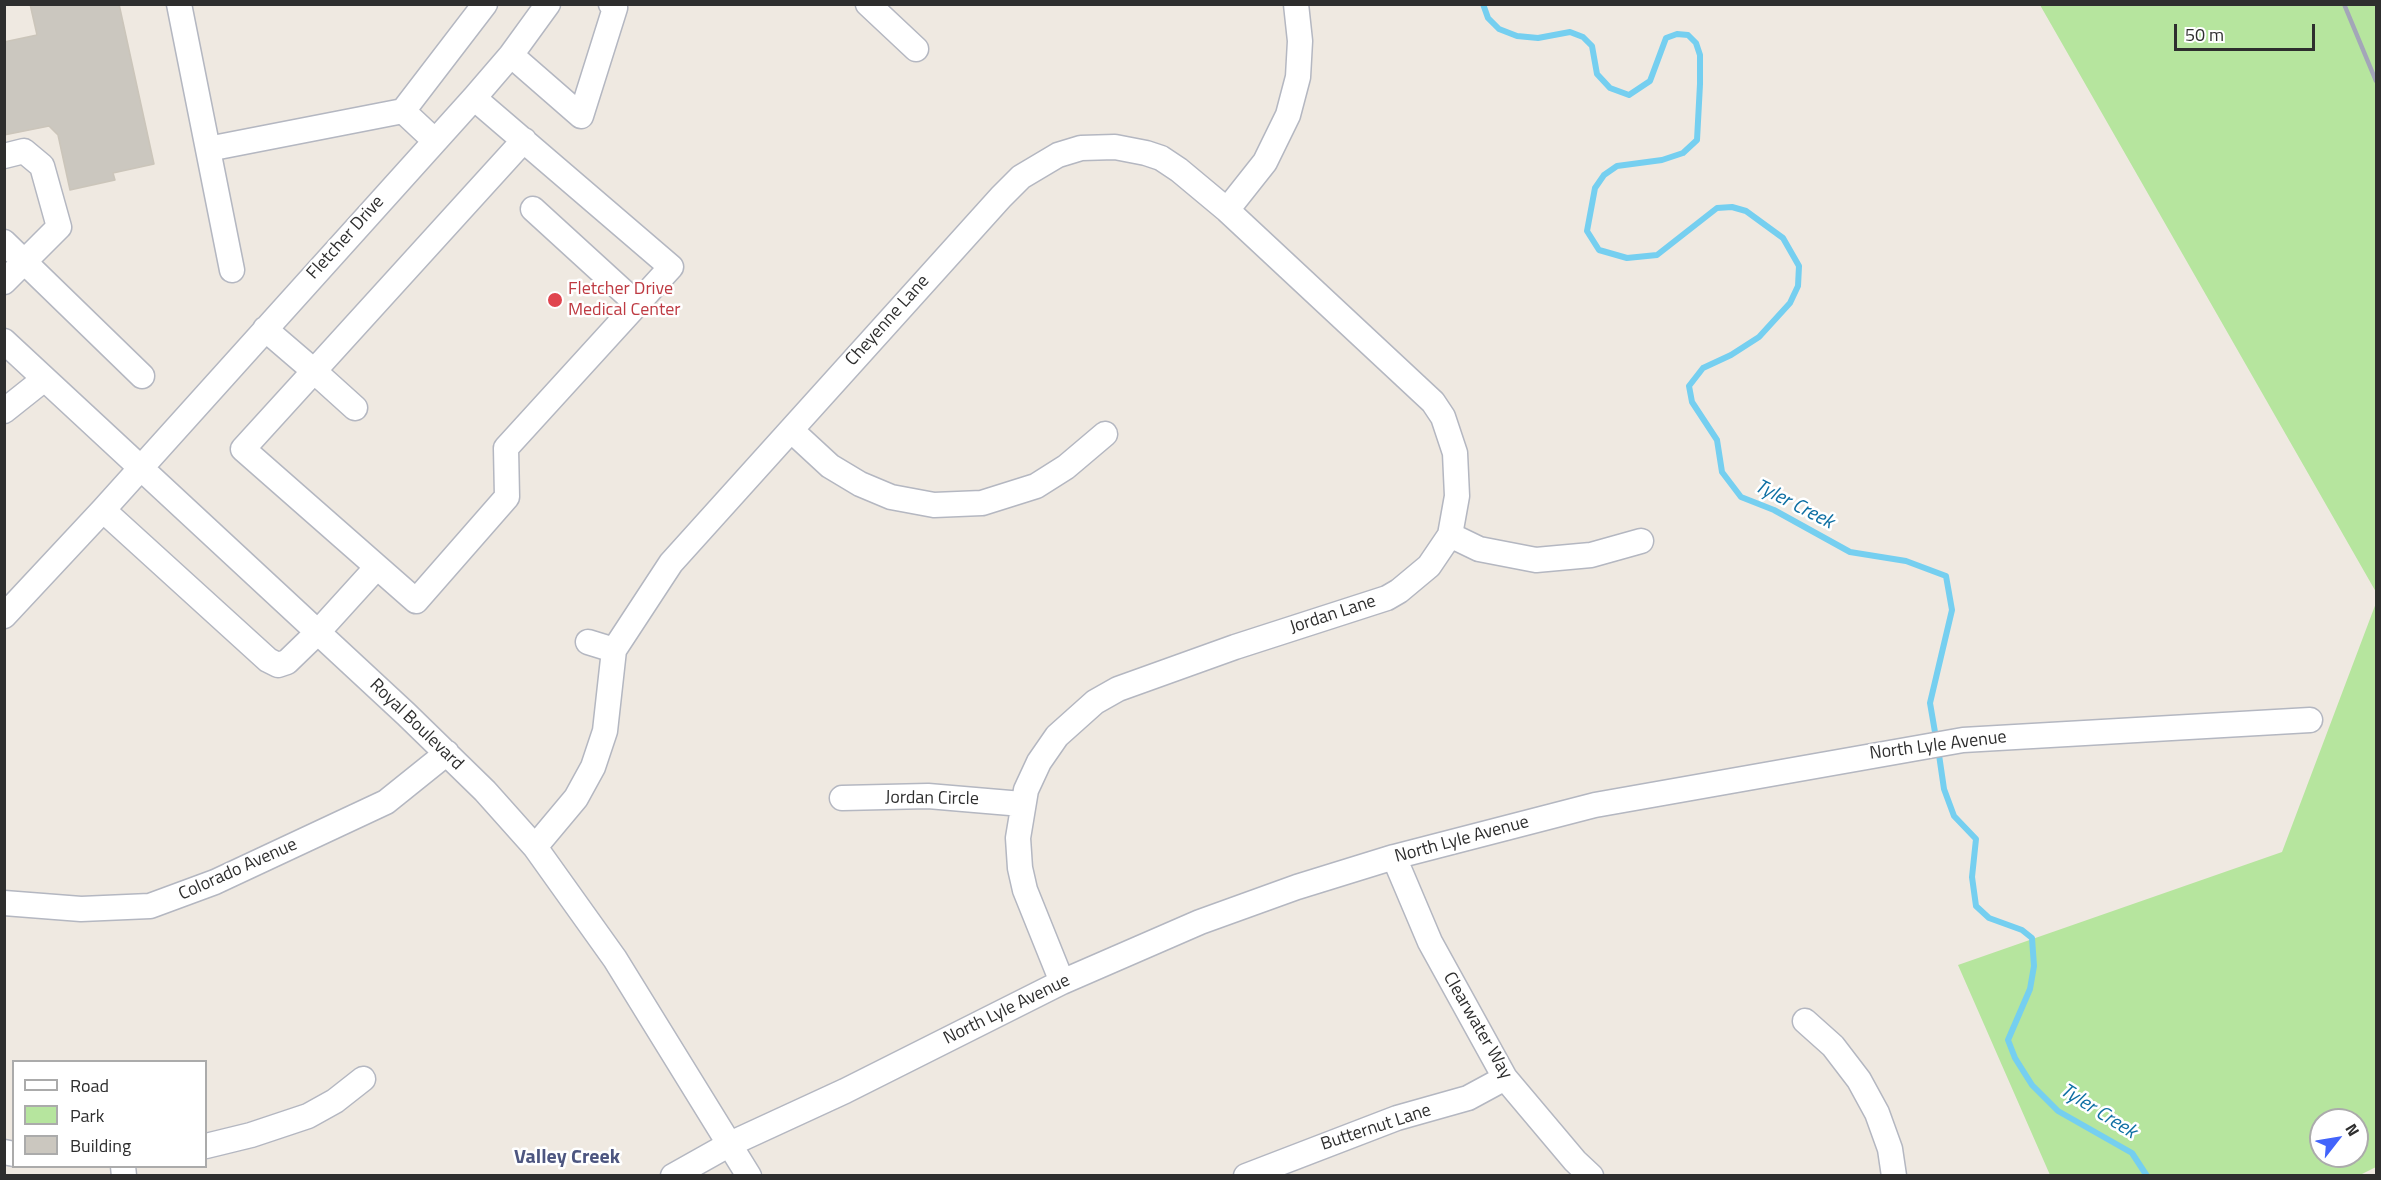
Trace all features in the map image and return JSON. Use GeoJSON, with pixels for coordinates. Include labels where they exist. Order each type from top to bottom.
{"type":"FeatureCollection","features":[{"type":"Feature","properties":{"kind":"street"},"geometry":{"type":"LineString","coordinates":[[179,4],[231,270]]}},
{"type":"Feature","properties":{"kind":"street"},"geometry":{"type":"LineString","coordinates":[[208,149],[403,111],[485,4]]}},
{"type":"Feature","properties":{"kind":"street","name":"Fletcher Drive"},"geometry":{"type":"LineString","coordinates":[[4,616],[103,510],[474,98],[511,55],[548,4]]}},
{"type":"Feature","properties":{"kind":"street"},"geometry":{"type":"LineString","coordinates":[[511,55],[581,116],[615,8],[611,4]]}},
{"type":"Feature","properties":{"kind":"street"},"geometry":{"type":"LineString","coordinates":[[868,4],[916,49]]}},
{"type":"Feature","properties":{"kind":"street"},"geometry":{"type":"LineString","coordinates":[[1227,210],[1265,162],[1288,115],[1298,77],[1300,41],[1296,4]]}},
{"type":"Feature","properties":{"kind":"street"},"geometry":{"type":"LineString","coordinates":[[474,98],[524,140],[671,267],[506,448],[507,497],[416,601],[243,449],[524,140]]}},
{"type":"Feature","properties":{"kind":"street"},"geometry":{"type":"LineString","coordinates":[[403,111],[434,140]]}},
{"type":"Feature","properties":{"kind":"street","name":"Cheyenne Lane"},"geometry":{"type":"LineString","coordinates":[[535,847],[576,798],[593,767],[605,731],[614,650],[671,563],[1000,197],[1040,164],[1081,148],[1115,147],[1161,158],[1227,210]]}},
{"type":"Feature","properties":{"kind":"street"},"geometry":{"type":"LineString","coordinates":[[4,156],[24,151],[42,166],[59,227],[4,282]]}},
{"type":"Feature","properties":{"kind":"street"},"geometry":{"type":"LineString","coordinates":[[533,209],[637,304]]}},
{"type":"Feature","properties":{"kind":"street","name":"Jordan Lane"},"geometry":{"type":"LineString","coordinates":[[1062,982],[1033,915],[1020,868],[1018,838],[1022,804],[1039,762],[1057,736],[1095,702],[1143,678],[1387,598],[1429,566],[1450,535],[1457,496],[1456,464],[1450,433],[1438,410],[1418,386],[1227,210]]}},
{"type":"Feature","properties":{"kind":"street"},"geometry":{"type":"LineString","coordinates":[[4,242],[142,376]]}},
{"type":"Feature","properties":{"kind":"street"},"geometry":{"type":"LineString","coordinates":[[265,329],[355,408]]}},
{"type":"Feature","properties":{"kind":"street","name":"Royal Boulevard"},"geometry":{"type":"LineString","coordinates":[[4,341],[43,380],[447,753],[535,847],[615,959],[748,1176]]}},
{"type":"Feature","properties":{"kind":"street"},"geometry":{"type":"LineString","coordinates":[[4,411],[43,380]]}},
{"type":"Feature","properties":{"kind":"street"},"geometry":{"type":"LineString","coordinates":[[791,430],[830,466],[860,484],[891,497],[934,505],[982,503],[1036,486],[1066,467],[1105,434]]}},
{"type":"Feature","properties":{"kind":"street"},"geometry":{"type":"LineString","coordinates":[[103,510],[268,660],[278,665],[287,662],[318,632],[377,567]]}},
{"type":"Feature","properties":{"kind":"street"},"geometry":{"type":"LineString","coordinates":[[1450,535],[1479,549],[1536,560],[1591,555],[1641,541]]}},
{"type":"Feature","properties":{"kind":"street"},"geometry":{"type":"LineString","coordinates":[[588,642],[614,650]]}},
{"type":"Feature","properties":{"kind":"street","name":"North Lyle Avenue"},"geometry":{"type":"LineString","coordinates":[[673,1176],[730,1144],[845,1091],[1062,982],[1200,922],[1297,887],[1394,858],[1595,805],[1928,745],[1963,740],[2310,720]]}},
{"type":"Feature","properties":{"kind":"street","name":"Colorado Avenue"},"geometry":{"type":"LineString","coordinates":[[4,903],[81,909],[150,906],[215,882],[386,802],[447,753]]}},
{"type":"Feature","properties":{"kind":"street","name":"Jordan Circle"},"geometry":{"type":"LineString","coordinates":[[842,798],[928,796],[1022,804]]}},
{"type":"Feature","properties":{"kind":"street","name":"Clearwater Way"},"geometry":{"type":"LineString","coordinates":[[1394,858],[1404,886],[1430,942],[1505,1078],[1575,1161],[1591,1176]]}},
{"type":"Feature","properties":{"kind":"street"},"geometry":{"type":"LineString","coordinates":[[1805,1021],[1833,1046],[1859,1080],[1890,1149],[1894,1176]]}},
{"type":"Feature","properties":{"kind":"street","name":"Butternut Lane"},"geometry":{"type":"LineString","coordinates":[[1246,1176],[1397,1118],[1468,1098],[1505,1078]]}},
{"type":"Feature","properties":{"kind":"street"},"geometry":{"type":"LineString","coordinates":[[207,1146],[251,1135],[308,1116],[335,1101],[363,1079]]}},
{"type":"Feature","properties":{"kind":"green space"},"geometry":{"type":"Polygon","coordinates":[[[2040,5],[2376,5],[2376,592],[2040,5]]]}},
{"type":"Feature","properties":{"kind":"green space"},"geometry":{"type":"Polygon","coordinates":[[[2376,603],[2376,1167],[2358,1176],[2050,1175],[1958,965],[2282,852],[2376,603]]]}},
{"type":"Feature","properties":{"kind":"building"},"geometry":{"type":"Polygon","coordinates":[[[30,4],[119,4],[154,164],[113,173],[115,180],[70,190],[58,135],[49,126],[4,135],[4,42],[37,35],[30,4]]]}},
{"type":"Feature","properties":{"kind":"waterway","name":"Tyler Creek"},"geometry":{"type":"LineString","coordinates":[[1483,4],[1488,18],[1499,29],[1517,36],[1538,38],[1570,32],[1583,37],[1592,46],[1597,74],[1610,88],[1629,95],[1650,81],[1666,38],[1677,34],[1688,35],[1696,43],[1700,55],[1697,140],[1683,153],[1662,160],[1617,166],[1604,175],[1595,188],[1587,231],[1599,250],[1627,258],[1657,255],[1717,208],[1732,207],[1746,211],[1783,238],[1799,266],[1798,286],[1790,303],[1759,337],[1731,355],[1703,368],[1689,386],[1692,402],[1717,440],[1722,472],[1741,497],[1774,510],[1850,552],[1906,561],[1946,576],[1952,610],[1930,703],[1936,738]]}},
{"type":"Feature","properties":{"kind":"waterway","name":"Tyler Creek"},"geometry":{"type":"LineString","coordinates":[[1938,748],[1944,789],[1954,816],[1976,839],[1972,877],[1976,906],[1989,918],[2022,930],[2032,938],[2034,966],[2030,989],[2008,1040],[2015,1058],[2032,1085],[2058,1111],[2132,1153],[2147,1176]]}},
{"type":"Feature","properties":{"kind":"railway"},"geometry":{"type":"LineString","coordinates":[[2344,4],[2376,81]]}},
{"type":"Feature","properties":{"kind":"place","name":"Fletcher Drive Medical Center"},"geometry":{"type":"Point","coordinates":[555,300]}},
{"type":"Feature","properties":{"kind":"district","name":"Valley Creek"},"geometry":{"type":"Point","coordinates":[567,1158]}}]}
